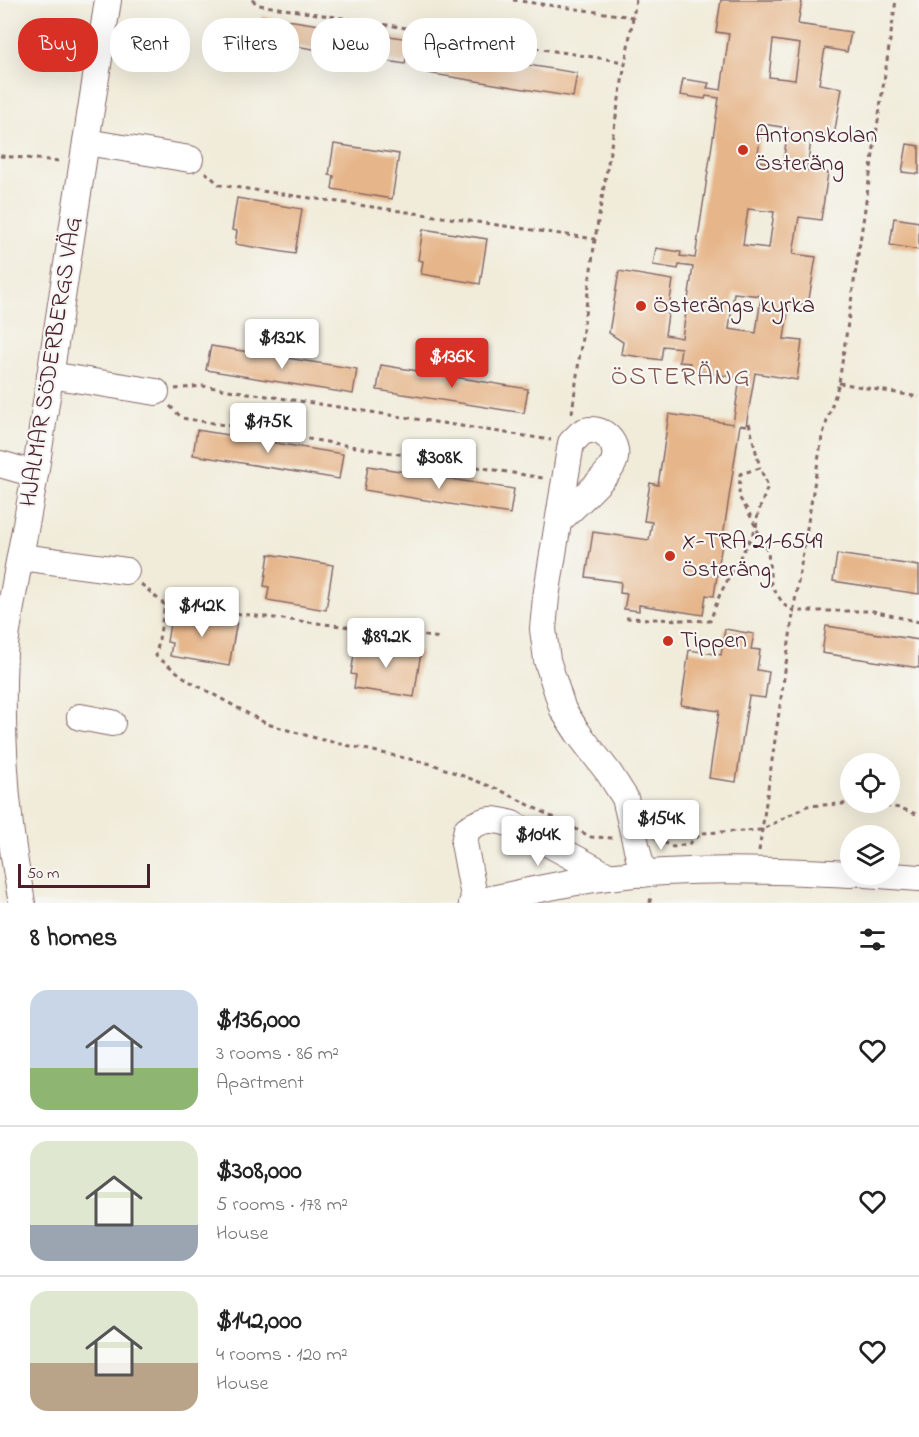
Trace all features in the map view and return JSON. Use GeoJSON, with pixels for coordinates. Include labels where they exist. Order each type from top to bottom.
{"type":"FeatureCollection","features":[{"type":"Feature","properties":{"kind":"street","name":"HJALMAR SÖDERBERGS VÄG"},"geometry":{"type":"LineString","coordinates":[[22,903],[2,775],[1,716],[4,653],[35,474],[108,0]]}},
{"type":"Feature","properties":{"kind":"street"},"geometry":{"type":"LineString","coordinates":[[84,152],[190,159]]}},
{"type":"Feature","properties":{"kind":"street"},"geometry":{"type":"LineString","coordinates":[[50,375],[156,392]]}},
{"type":"Feature","properties":{"kind":"street"},"geometry":{"type":"LineString","coordinates":[[560,520],[612,468],[616,459],[616,450],[614,442],[606,436],[590,431],[576,438],[566,482],[546,597],[543,628],[547,660],[563,710],[625,798],[643,874]]}},
{"type":"Feature","properties":{"kind":"street"},"geometry":{"type":"LineString","coordinates":[[0,464],[35,474]]}},
{"type":"Feature","properties":{"kind":"street"},"geometry":{"type":"LineString","coordinates":[[21,556],[126,571]]}},
{"type":"Feature","properties":{"kind":"street"},"geometry":{"type":"LineString","coordinates":[[80,717],[112,723]]}},
{"type":"Feature","properties":{"kind":"street"},"geometry":{"type":"LineString","coordinates":[[610,877],[512,824],[496,819],[481,820],[466,829],[464,843],[473,903],[561,884],[643,874],[716,869],[840,873]]}},
{"type":"Feature","properties":{"kind":"street"},"geometry":{"type":"LineString","coordinates":[[900,877],[919,878]]}},
{"type":"Feature","properties":{"kind":"path"},"geometry":{"type":"LineString","coordinates":[[252,0],[260,5],[626,62]]}},
{"type":"Feature","properties":{"kind":"path"},"geometry":{"type":"LineString","coordinates":[[513,0],[633,17]]}},
{"type":"Feature","properties":{"kind":"path"},"geometry":{"type":"LineString","coordinates":[[156,392],[203,386],[576,438],[571,420],[595,239],[636,0]]}},
{"type":"Feature","properties":{"kind":"path"},"geometry":{"type":"LineString","coordinates":[[757,869],[794,611],[822,437],[839,383],[896,0]]}},
{"type":"Feature","properties":{"kind":"path"},"geometry":{"type":"LineString","coordinates":[[0,156],[84,152]]}},
{"type":"Feature","properties":{"kind":"path"},"geometry":{"type":"LineString","coordinates":[[190,159],[220,185],[595,239]]}},
{"type":"Feature","properties":{"kind":"path"},"geometry":{"type":"LineString","coordinates":[[839,383],[919,397]]}},
{"type":"Feature","properties":{"kind":"path"},"geometry":{"type":"LineString","coordinates":[[156,392],[182,418],[566,482]]}},
{"type":"Feature","properties":{"kind":"path"},"geometry":{"type":"LineString","coordinates":[[626,618],[710,621],[720,594],[756,528],[768,486],[760,468],[749,423]]}},
{"type":"Feature","properties":{"kind":"path"},"geometry":{"type":"LineString","coordinates":[[760,468],[740,474],[739,497],[768,552],[771,585],[784,604],[794,611],[873,610],[919,622]]}},
{"type":"Feature","properties":{"kind":"path"},"geometry":{"type":"LineString","coordinates":[[126,571],[165,605],[441,638]]}},
{"type":"Feature","properties":{"kind":"path"},"geometry":{"type":"LineString","coordinates":[[165,605],[156,656],[189,681],[267,724],[319,739],[432,764],[500,790],[591,837],[654,837],[673,847],[690,843],[702,833],[761,830],[807,806],[860,803],[900,808],[919,815]]}},
{"type":"Feature","properties":{"kind":"building"},"geometry":{"type":"Polygon","coordinates":[[[721,0],[802,0],[798,24],[851,32],[847,52],[825,48],[819,84],[842,88],[834,136],[812,133],[807,170],[828,173],[821,220],[799,217],[793,254],[816,257],[808,305],[789,302],[784,339],[802,341],[797,380],[755,373],[746,426],[740,425],[714,596],[706,595],[703,615],[639,605],[639,611],[624,609],[627,594],[620,593],[621,582],[586,577],[593,532],[649,540],[652,522],[644,521],[650,483],[658,485],[669,414],[733,424],[740,378],[689,370],[690,363],[679,362],[681,348],[663,346],[661,360],[621,354],[623,342],[609,333],[619,271],[673,280],[665,335],[682,338],[693,267],[679,265],[678,269],[653,265],[656,248],[681,252],[680,256],[695,258],[719,98],[706,96],[705,99],[680,95],[683,79],[709,83],[707,88],[721,90],[729,34],[716,32],[721,0]],[[773,40],[769,77],[795,80],[800,44],[773,40]],[[762,124],[757,161],[783,164],[788,128],[762,124]],[[748,209],[743,245],[769,248],[774,212],[748,209]],[[734,293],[729,329],[756,333],[761,296],[734,293]]]}},
{"type":"Feature","properties":{"kind":"building"},"geometry":{"type":"Polygon","coordinates":[[[299,22],[311,24],[311,49],[299,47],[299,22]]]}},
{"type":"Feature","properties":{"kind":"building"},"geometry":{"type":"Polygon","coordinates":[[[390,36],[402,38],[402,64],[390,62],[390,36]]]}},
{"type":"Feature","properties":{"kind":"building"},"geometry":{"type":"Polygon","coordinates":[[[537,66],[577,73],[573,97],[427,73],[537,72],[537,66]]]}},
{"type":"Feature","properties":{"kind":"building"},"geometry":{"type":"Polygon","coordinates":[[[334,144],[399,154],[392,199],[332,189],[334,176],[329,175],[334,144]]]}},
{"type":"Feature","properties":{"kind":"building"},"geometry":{"type":"Polygon","coordinates":[[[907,144],[919,146],[919,174],[902,172],[907,144]]]}},
{"type":"Feature","properties":{"kind":"building"},"geometry":{"type":"Polygon","coordinates":[[[237,198],[302,209],[295,254],[235,244],[237,231],[232,230],[237,198]]]}},
{"type":"Feature","properties":{"kind":"building"},"geometry":{"type":"Polygon","coordinates":[[[894,218],[919,222],[919,250],[890,245],[894,218]]]}},
{"type":"Feature","properties":{"kind":"building"},"geometry":{"type":"Polygon","coordinates":[[[423,229],[487,239],[480,284],[421,274],[423,261],[418,260],[423,229]]]}},
{"type":"Feature","properties":{"kind":"building"},"geometry":{"type":"Polygon","coordinates":[[[211,346],[357,369],[353,394],[206,370],[211,346]]]}},
{"type":"Feature","properties":{"kind":"building"},"geometry":{"type":"Polygon","coordinates":[[[381,365],[528,389],[524,413],[377,390],[381,365]]]}},
{"type":"Feature","properties":{"kind":"building"},"geometry":{"type":"Polygon","coordinates":[[[197,430],[343,454],[339,479],[193,455],[197,430]]]}},
{"type":"Feature","properties":{"kind":"building"},"geometry":{"type":"Polygon","coordinates":[[[368,466],[514,489],[510,514],[364,490],[368,466]]]}},
{"type":"Feature","properties":{"kind":"building"},"geometry":{"type":"Polygon","coordinates":[[[269,554],[333,565],[326,610],[267,600],[269,587],[264,586],[269,554]]]}},
{"type":"Feature","properties":{"kind":"building"},"geometry":{"type":"Polygon","coordinates":[[[837,554],[919,566],[919,594],[833,581],[837,554]]]}},
{"type":"Feature","properties":{"kind":"building"},"geometry":{"type":"Polygon","coordinates":[[[172,611],[237,621],[229,666],[170,656],[172,643],[167,642],[172,611]]]}},
{"type":"Feature","properties":{"kind":"building"},"geometry":{"type":"Polygon","coordinates":[[[826,626],[919,640],[919,668],[822,653],[826,626]]]}},
{"type":"Feature","properties":{"kind":"building"},"geometry":{"type":"Polygon","coordinates":[[[725,629],[754,634],[751,649],[760,650],[757,670],[769,672],[765,698],[749,696],[736,782],[709,778],[719,711],[681,705],[689,650],[721,655],[725,629]]]}},
{"type":"Feature","properties":{"kind":"building"},"geometry":{"type":"Polygon","coordinates":[[[356,642],[421,652],[414,697],[354,688],[356,675],[351,674],[356,642]]]}},
{"type":"Feature","properties":{"kind":"place","name":"Antonskolan Österäng"},"geometry":{"type":"Point","coordinates":[743,150]}},
{"type":"Feature","properties":{"kind":"place","name":"Österängs kyrka"},"geometry":{"type":"Point","coordinates":[641,306]}},
{"type":"Feature","properties":{"kind":"place","name":"X-TRA 21-6549 Österäng"},"geometry":{"type":"Point","coordinates":[670,556]}},
{"type":"Feature","properties":{"kind":"place","name":"Tippen"},"geometry":{"type":"Point","coordinates":[668,641]}},
{"type":"Feature","properties":{"kind":"district","name":"ÖSTERÄNG"},"geometry":{"type":"Point","coordinates":[681,378]}}]}
